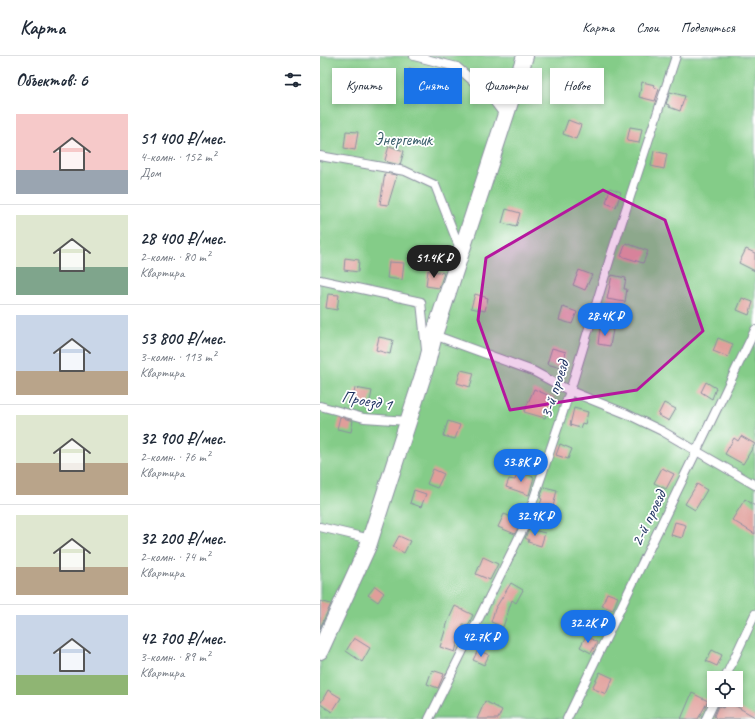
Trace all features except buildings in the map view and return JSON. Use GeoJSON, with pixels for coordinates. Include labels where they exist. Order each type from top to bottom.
{"type":"FeatureCollection","features":[{"type":"Feature","properties":{"kind":"street"},"geometry":{"type":"LineString","coordinates":[[320,651],[368,546],[427,363],[434,335],[525,56]]}},
{"type":"Feature","properties":{"kind":"lane"},"geometry":{"type":"LineString","coordinates":[[414,56],[457,67],[490,96],[505,117]]}},
{"type":"Feature","properties":{"kind":"lane","name":"3-й проезд"},"geometry":{"type":"LineString","coordinates":[[429,719],[525,524],[570,390],[611,255],[676,56]]}},
{"type":"Feature","properties":{"kind":"lane"},"geometry":{"type":"LineString","coordinates":[[320,156],[405,171],[435,185],[461,251]]}},
{"type":"Feature","properties":{"kind":"lane"},"geometry":{"type":"LineString","coordinates":[[320,280],[421,302],[427,363]]}},
{"type":"Feature","properties":{"kind":"lane","name":"2-й проезд"},"geometry":{"type":"LineString","coordinates":[[567,719],[755,330]]}},
{"type":"Feature","properties":{"kind":"lane"},"geometry":{"type":"LineString","coordinates":[[434,335],[533,371],[570,390],[662,431],[755,485]]}},
{"type":"Feature","properties":{"kind":"lane","name":"Проезд 1"},"geometry":{"type":"LineString","coordinates":[[320,406],[364,418],[408,421]]}},
{"type":"Feature","properties":{"kind":"lane"},"geometry":{"type":"LineString","coordinates":[[320,527],[366,538],[368,546]]}},
{"type":"Feature","properties":{"kind":"lane"},"geometry":{"type":"LineString","coordinates":[[728,671],[755,614]]}},
{"type":"Feature","properties":{"kind":"lane"},"geometry":{"type":"LineString","coordinates":[[706,719],[712,707]]}},
{"type":"Feature","properties":{"kind":"highlighted area"},"geometry":{"type":"Polygon","coordinates":[[[603,190],[665,220],[703,331],[637,390],[510,410],[478,320],[486,258],[603,190]]]}},
{"type":"Feature","properties":{"kind":"green space","name":"Энергетик"},"geometry":{"type":"Polygon","coordinates":[[[320,56],[755,56],[755,719],[320,719],[320,56]]]}}]}
